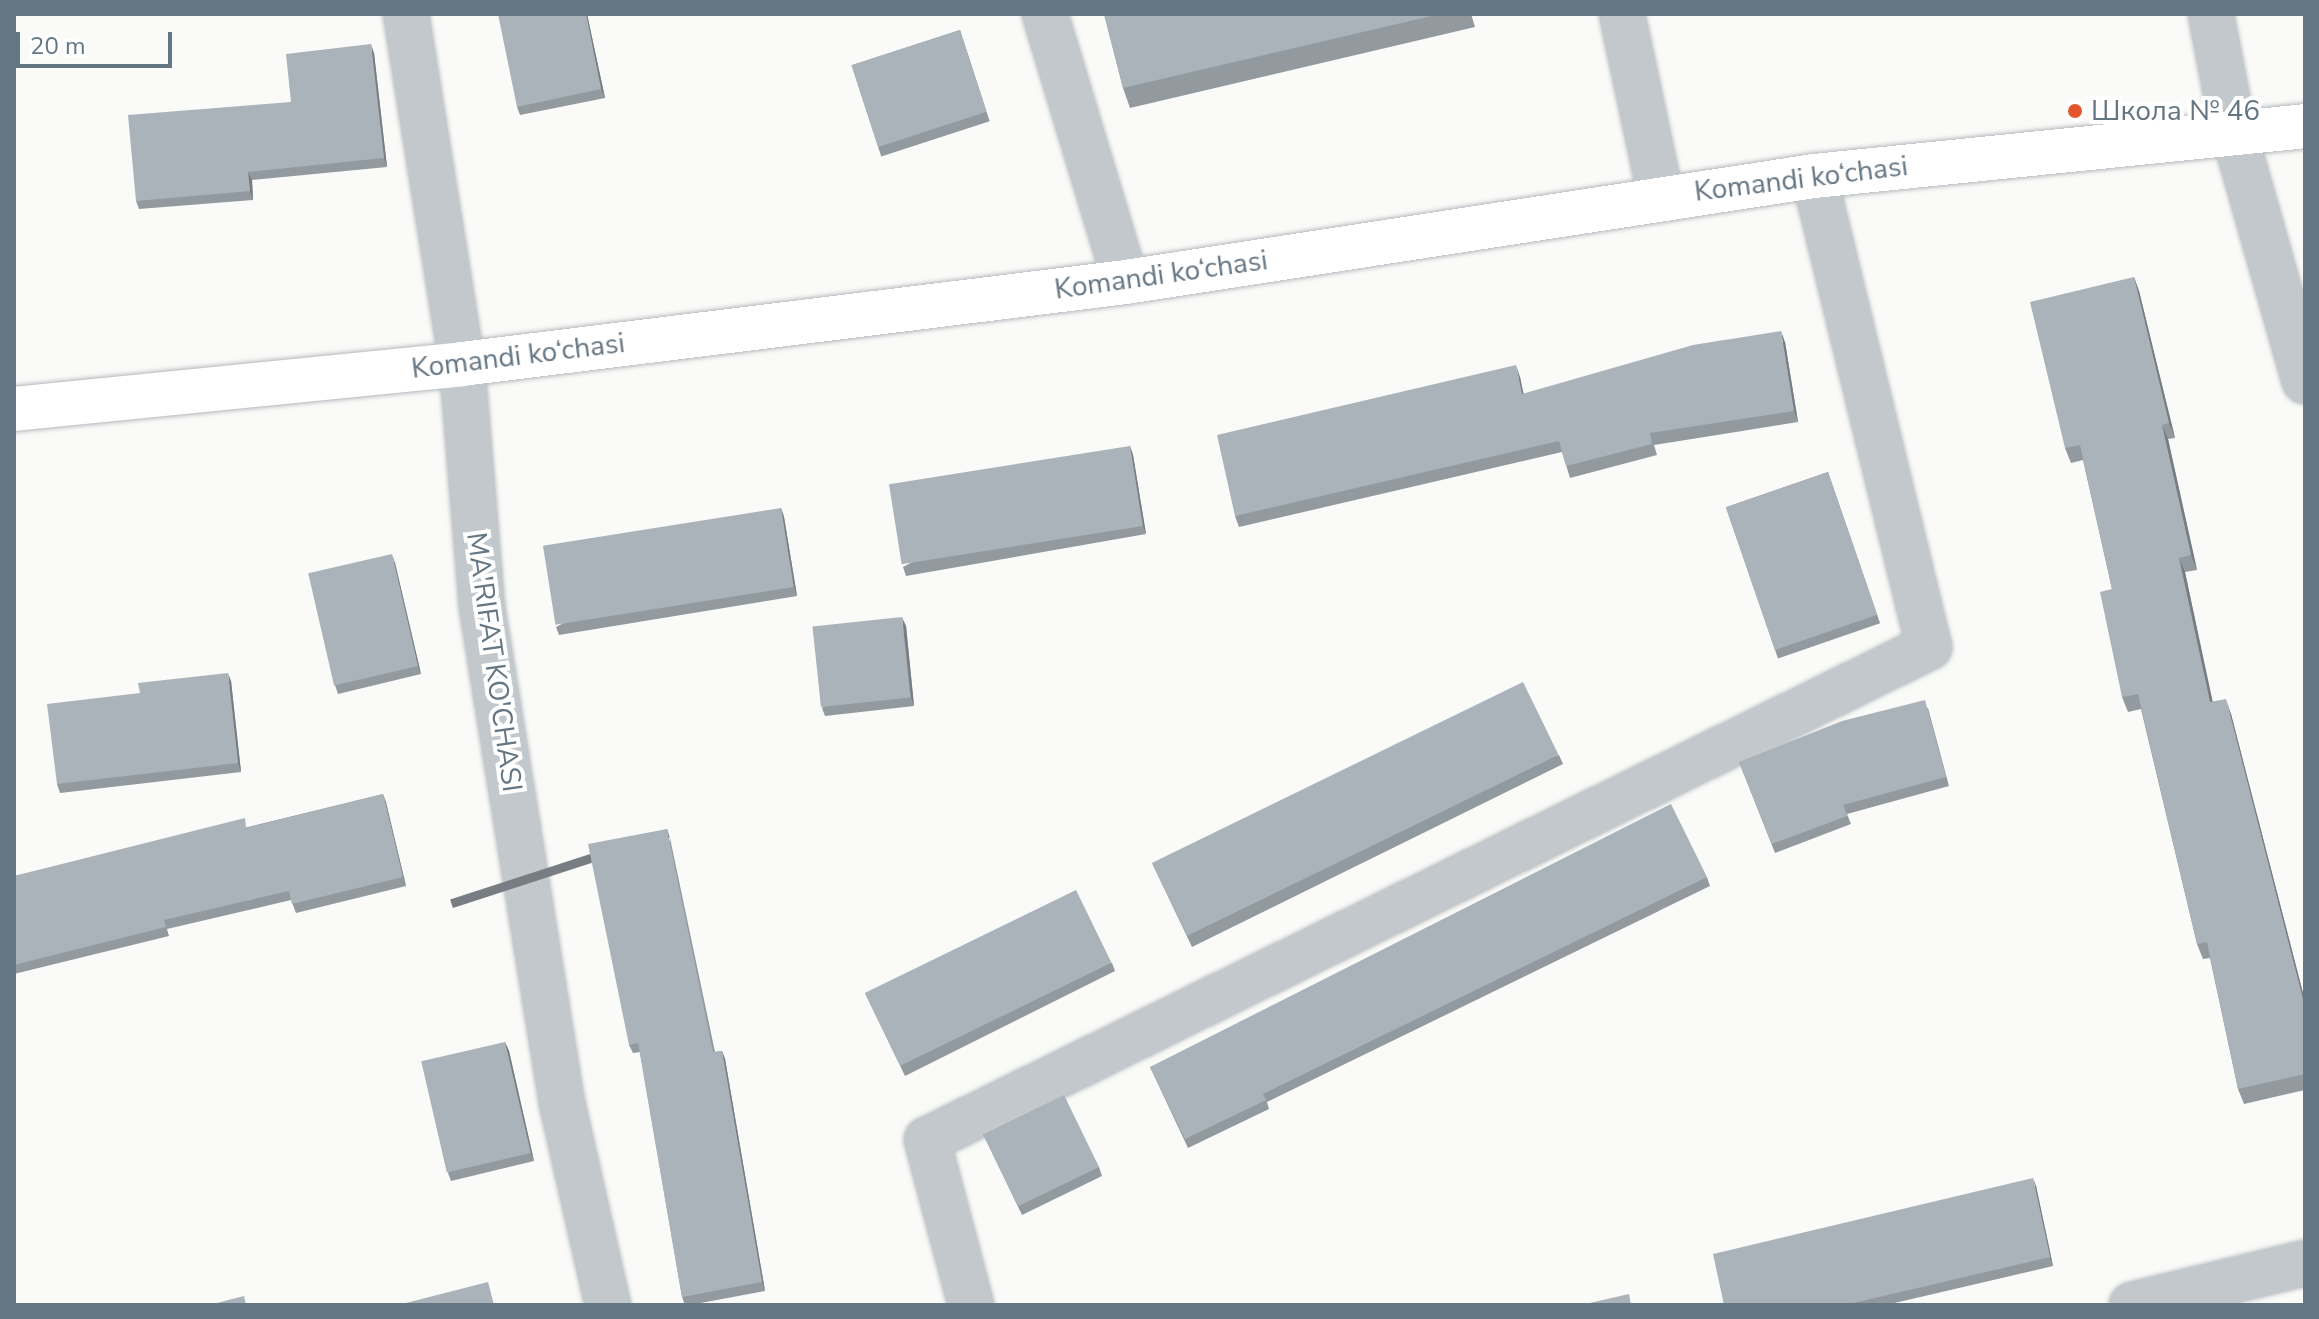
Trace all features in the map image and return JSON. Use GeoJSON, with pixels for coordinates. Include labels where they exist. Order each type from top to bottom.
{"type":"FeatureCollection","features":[{"type":"Feature","properties":{"kind":"main road","name":"Komandi ko‘chasi"},"geometry":{"type":"LineString","coordinates":[[14,409],[462,364],[1126,282],[1661,197],[1814,176],[2233,129],[2305,126]]}},
{"type":"Feature","properties":{"kind":"street","name":"MA'RIFAT KO'CHASI"},"geometry":{"type":"LineString","coordinates":[[406,14],[462,364],[482,607],[562,1103],[608,1305]]}},
{"type":"Feature","properties":{"kind":"street"},"geometry":{"type":"LineString","coordinates":[[1045,14],[1126,282]]}},
{"type":"Feature","properties":{"kind":"street"},"geometry":{"type":"LineString","coordinates":[[1622,14],[1661,197]]}},
{"type":"Feature","properties":{"kind":"street"},"geometry":{"type":"LineString","coordinates":[[2211,14],[2233,129],[2305,381]]}},
{"type":"Feature","properties":{"kind":"street"},"geometry":{"type":"LineString","coordinates":[[971,1305],[927,1140],[1929,647],[1814,176]]}},
{"type":"Feature","properties":{"kind":"street"},"geometry":{"type":"LineString","coordinates":[[2132,1305],[2305,1263]]}},
{"type":"Feature","properties":{"kind":"building"},"geometry":{"type":"Polygon","coordinates":[[[498,14],[586,14],[601,89],[517,107],[498,14]]]}},
{"type":"Feature","properties":{"kind":"building"},"geometry":{"type":"Polygon","coordinates":[[[1104,14],[1440,14],[1123,88],[1104,14]]]}},
{"type":"Feature","properties":{"kind":"building"},"geometry":{"type":"Polygon","coordinates":[[[960,30],[987,112],[878,147],[852,65],[960,30]]]}},
{"type":"Feature","properties":{"kind":"building"},"geometry":{"type":"Polygon","coordinates":[[[371,44],[384,158],[248,172],[250,191],[136,201],[128,115],[291,102],[286,54],[371,44]]]}},
{"type":"Feature","properties":{"kind":"building"},"geometry":{"type":"Polygon","coordinates":[[[2134,277],[2169,423],[2162,425],[2191,555],[2179,558],[2210,702],[2226,699],[2305,1007],[2305,1074],[2238,1089],[2207,942],[2197,944],[2138,694],[2122,697],[2100,592],[2112,589],[2080,445],[2065,448],[2030,302],[2134,277]]]}},
{"type":"Feature","properties":{"kind":"building"},"geometry":{"type":"Polygon","coordinates":[[[1781,331],[1794,411],[1650,433],[1652,444],[1566,466],[1559,441],[1235,516],[1217,435],[1516,365],[1522,394],[1693,345],[1781,331]]]}},
{"type":"Feature","properties":{"kind":"building"},"geometry":{"type":"Polygon","coordinates":[[[1130,446],[1143,526],[902,564],[889,484],[1130,446]]]}},
{"type":"Feature","properties":{"kind":"building"},"geometry":{"type":"Polygon","coordinates":[[[1828,472],[1877,615],[1775,650],[1726,507],[1828,472]]]}},
{"type":"Feature","properties":{"kind":"building"},"geometry":{"type":"Polygon","coordinates":[[[781,508],[794,587],[555,625],[543,546],[781,508]]]}},
{"type":"Feature","properties":{"kind":"building"},"geometry":{"type":"Polygon","coordinates":[[[392,554],[418,666],[334,685],[308,573],[392,554]]]}},
{"type":"Feature","properties":{"kind":"building"},"geometry":{"type":"Polygon","coordinates":[[[902,617],[910,698],[821,707],[812,626],[902,617]]]}},
{"type":"Feature","properties":{"kind":"building"},"geometry":{"type":"Polygon","coordinates":[[[228,673],[238,763],[57,784],[47,704],[140,693],[138,683],[228,673]]]}},
{"type":"Feature","properties":{"kind":"building"},"geometry":{"type":"Polygon","coordinates":[[[1523,682],[1559,755],[1187,936],[1152,863],[1523,682]]]}},
{"type":"Feature","properties":{"kind":"building"},"geometry":{"type":"Polygon","coordinates":[[[1925,700],[1946,777],[1843,805],[1847,816],[1772,844],[1739,762],[1842,721],[1925,700]]]}},
{"type":"Feature","properties":{"kind":"building"},"geometry":{"type":"Polygon","coordinates":[[[383,794],[403,877],[292,904],[289,891],[164,920],[166,927],[14,965],[14,876],[245,818],[246,828],[383,794]]]}},
{"type":"Feature","properties":{"kind":"building"},"geometry":{"type":"Polygon","coordinates":[[[1671,804],[1707,877],[1263,1094],[1266,1100],[1185,1139],[1150,1067],[1671,804]]]}},
{"type":"Feature","properties":{"kind":"building"},"geometry":{"type":"Polygon","coordinates":[[[667,829],[713,1052],[722,1051],[762,1282],[682,1297],[638,1043],[629,1045],[588,844],[667,829]]]}},
{"type":"Feature","properties":{"kind":"building"},"geometry":{"type":"Polygon","coordinates":[[[1076,890],[1112,963],[900,1066],[865,993],[1076,890]]]}},
{"type":"Feature","properties":{"kind":"building"},"geometry":{"type":"Polygon","coordinates":[[[505,1042],[531,1153],[447,1172],[421,1061],[505,1042]]]}},
{"type":"Feature","properties":{"kind":"building"},"geometry":{"type":"Polygon","coordinates":[[[1064,1095],[1099,1167],[1018,1206],[983,1134],[1064,1095]]]}},
{"type":"Feature","properties":{"kind":"building"},"geometry":{"type":"Polygon","coordinates":[[[2033,1178],[2050,1257],[1845,1305],[1724,1305],[1713,1254],[2033,1178]]]}},
{"type":"Feature","properties":{"kind":"building"},"geometry":{"type":"Polygon","coordinates":[[[488,1282],[494,1305],[398,1305],[488,1282]]]}},
{"type":"Feature","properties":{"kind":"building"},"geometry":{"type":"Polygon","coordinates":[[[1629,1294],[1631,1305],[1581,1305],[1629,1294]]]}},
{"type":"Feature","properties":{"kind":"building"},"geometry":{"type":"Polygon","coordinates":[[[244,1296],[246,1305],[209,1305],[244,1296]]]}},
{"type":"Feature","properties":{"kind":"place","name":"Школа № 46"},"geometry":{"type":"Point","coordinates":[2075,111]}}]}
